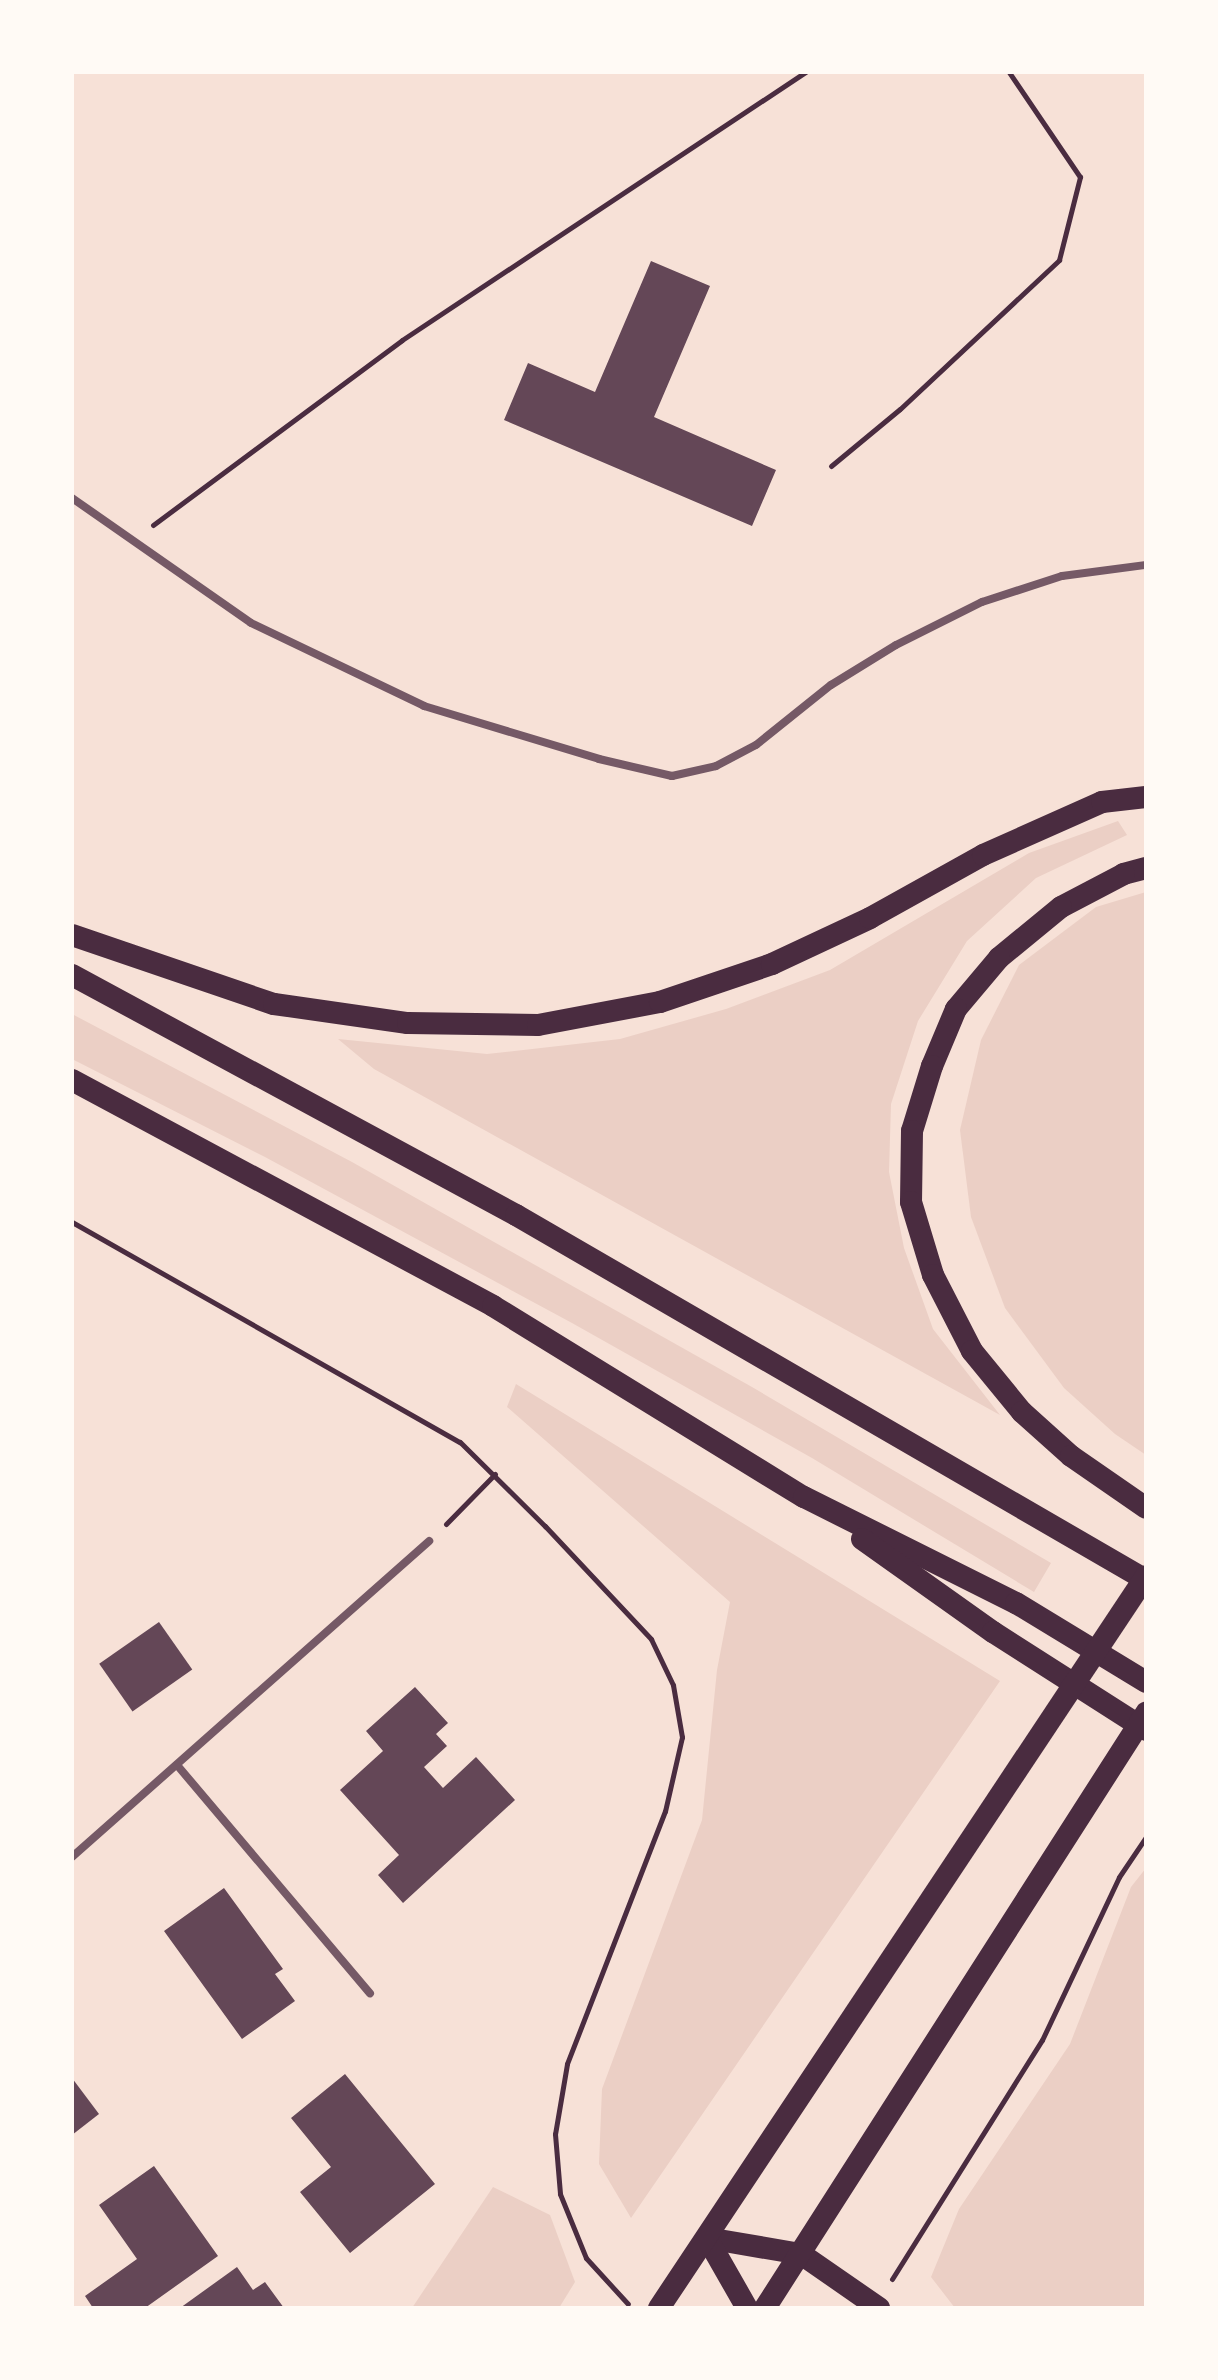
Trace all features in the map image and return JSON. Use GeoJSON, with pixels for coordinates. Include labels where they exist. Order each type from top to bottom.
{"type":"FeatureCollection","features":[{"type":"Feature","properties":{"kind":"highway"},"geometry":{"type":"LineString","coordinates":[[72,935],[274,1004],[408,1023],[538,1025],[660,1002],[772,964],[870,918],[983,855],[1102,802],[1146,797]]}},
{"type":"Feature","properties":{"kind":"highway"},"geometry":{"type":"LineString","coordinates":[[1146,868],[1124,874],[1061,907],[999,958],[956,1009],[932,1066],[912,1131],[911,1202],[933,1275],[972,1351],[1022,1412],[1102,1479],[1146,1508]]}},
{"type":"Feature","properties":{"kind":"highway"},"geometry":{"type":"LineString","coordinates":[[72,975],[516,1215],[1146,1578],[659,2308]]}},
{"type":"Feature","properties":{"kind":"highway"},"geometry":{"type":"LineString","coordinates":[[72,1080],[493,1306],[804,1497],[993,1632],[1146,1730]]}},
{"type":"Feature","properties":{"kind":"highway"},"geometry":{"type":"LineString","coordinates":[[804,1497],[1016,1603],[1146,1682]]}},
{"type":"Feature","properties":{"kind":"highway"},"geometry":{"type":"LineString","coordinates":[[765,2308],[1146,1713]]}},
{"type":"Feature","properties":{"kind":"highway"},"geometry":{"type":"LineString","coordinates":[[707,2238],[801,2254],[877,2307]]}},
{"type":"Feature","properties":{"kind":"highway"},"geometry":{"type":"LineString","coordinates":[[707,2238],[747,2308]]}},
{"type":"Feature","properties":{"kind":"street"},"geometry":{"type":"LineString","coordinates":[[72,498],[251,623],[424,706],[599,759],[672,776],[716,766],[756,745],[831,685],[896,645],[982,602],[1062,576],[1146,565]]}},
{"type":"Feature","properties":{"kind":"street"},"geometry":{"type":"LineString","coordinates":[[72,1857],[429,1541]]}},
{"type":"Feature","properties":{"kind":"street"},"geometry":{"type":"LineString","coordinates":[[177,1765],[370,1993]]}},
{"type":"Feature","properties":{"kind":"path"},"geometry":{"type":"LineString","coordinates":[[131,541],[402,340],[806,72]]}},
{"type":"Feature","properties":{"kind":"path"},"geometry":{"type":"LineString","coordinates":[[831,466],[900,409],[1059,260],[1080,177],[1009,72]]}},
{"type":"Feature","properties":{"kind":"path"},"geometry":{"type":"LineString","coordinates":[[72,1222],[460,1442],[495,1474],[651,1639],[673,1685],[682,1737],[665,1811],[567,2064],[555,2134],[560,2194],[586,2258],[632,2308]]}},
{"type":"Feature","properties":{"kind":"path"},"geometry":{"type":"LineString","coordinates":[[429,1541],[495,1474]]}},
{"type":"Feature","properties":{"kind":"path"},"geometry":{"type":"LineString","coordinates":[[877,2307],[1042,2040],[1119,1877],[1146,1837]]}},
{"type":"Feature","properties":{"kind":"shaded area"},"geometry":{"type":"Polygon","coordinates":[[[1118,821],[1127,835],[1036,878],[967,941],[918,1021],[891,1104],[889,1172],[904,1248],[933,1329],[1000,1415],[374,1069],[338,1039],[487,1054],[620,1039],[726,1009],[830,970],[1029,853],[1118,821]]]}},
{"type":"Feature","properties":{"kind":"shaded area"},"geometry":{"type":"Polygon","coordinates":[[[1146,892],[1146,1455],[1115,1434],[1064,1388],[1005,1308],[971,1217],[960,1130],[981,1040],[1019,965],[1096,907],[1146,892]]]}},
{"type":"Feature","properties":{"kind":"shaded area"},"geometry":{"type":"Polygon","coordinates":[[[72,1014],[352,1162],[752,1387],[1051,1563],[1034,1592],[812,1458],[572,1323],[265,1157],[72,1059],[72,1014]]]}},
{"type":"Feature","properties":{"kind":"shaded area"},"geometry":{"type":"Polygon","coordinates":[[[516,1384],[1000,1681],[631,2218],[599,2164],[602,2089],[702,1820],[717,1670],[730,1602],[507,1407],[516,1384]]]}},
{"type":"Feature","properties":{"kind":"shaded area"},"geometry":{"type":"Polygon","coordinates":[[[1146,1868],[1146,2308],[955,2308],[931,2277],[959,2209],[1070,2044],[1131,1887],[1146,1868]]]}},
{"type":"Feature","properties":{"kind":"shaded area"},"geometry":{"type":"Polygon","coordinates":[[[493,2187],[550,2215],[575,2282],[559,2308],[412,2308],[493,2187]]]}},
{"type":"Feature","properties":{"kind":"building"},"geometry":{"type":"Polygon","coordinates":[[[651,261],[710,286],[654,417],[776,470],[752,526],[504,420],[528,363],[595,392],[651,261]]]}},
{"type":"Feature","properties":{"kind":"building"},"geometry":{"type":"Polygon","coordinates":[[[159,1622],[192,1670],[132,1711],[99,1664],[159,1622]]]}},
{"type":"Feature","properties":{"kind":"building"},"geometry":{"type":"Polygon","coordinates":[[[415,1687],[448,1723],[436,1734],[447,1746],[424,1767],[443,1788],[476,1757],[515,1800],[403,1903],[378,1875],[399,1855],[340,1790],[383,1751],[366,1731],[415,1687]]]}},
{"type":"Feature","properties":{"kind":"building"},"geometry":{"type":"Polygon","coordinates":[[[224,1888],[283,1969],[275,1974],[295,2001],[242,2039],[164,1931],[224,1888]]]}},
{"type":"Feature","properties":{"kind":"building"},"geometry":{"type":"Polygon","coordinates":[[[345,2074],[435,2184],[350,2253],[300,2192],[331,2167],[291,2118],[345,2074]]]}},
{"type":"Feature","properties":{"kind":"building"},"geometry":{"type":"Polygon","coordinates":[[[72,2078],[99,2114],[72,2135],[72,2078]]]}},
{"type":"Feature","properties":{"kind":"building"},"geometry":{"type":"Polygon","coordinates":[[[154,2166],[218,2256],[145,2308],[93,2308],[85,2296],[137,2259],[99,2205],[154,2166]]]}},
{"type":"Feature","properties":{"kind":"building"},"geometry":{"type":"Polygon","coordinates":[[[237,2267],[253,2290],[265,2282],[284,2308],[180,2308],[237,2267]]]}}]}
